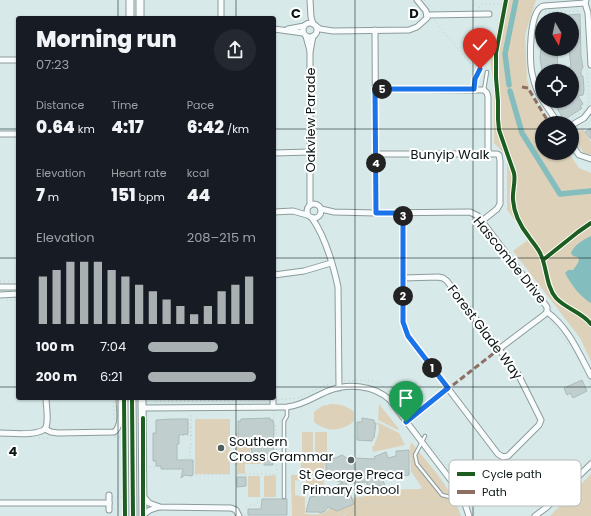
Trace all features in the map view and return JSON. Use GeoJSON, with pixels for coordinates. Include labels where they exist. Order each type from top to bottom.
{"type":"FeatureCollection","features":[{"type":"Feature","properties":{"kind":"main road"},"geometry":{"type":"LineString","coordinates":[[130,0],[130,16]]}},
{"type":"Feature","properties":{"kind":"main road"},"geometry":{"type":"LineString","coordinates":[[140,0],[140,16]]}},
{"type":"Feature","properties":{"kind":"main road"},"geometry":{"type":"LineString","coordinates":[[132,400],[133,516]]}},
{"type":"Feature","properties":{"kind":"main road"},"geometry":{"type":"LineString","coordinates":[[142,400],[143,515]]}},
{"type":"Feature","properties":{"kind":"main road"},"geometry":{"type":"LineString","coordinates":[[132,408],[143,408]]}},
{"type":"Feature","properties":{"kind":"street"},"geometry":{"type":"LineString","coordinates":[[220,0],[221,16]]}},
{"type":"Feature","properties":{"kind":"street"},"geometry":{"type":"LineString","coordinates":[[281,30],[309,23],[320,29],[333,31],[404,31],[413,29],[425,21],[427,15],[426,11],[417,0]]}},
{"type":"Feature","properties":{"kind":"street"},"geometry":{"type":"LineString","coordinates":[[535,86],[531,71],[531,35],[537,9],[541,6],[585,2],[588,13],[589,64]]}},
{"type":"Feature","properties":{"kind":"street"},"geometry":{"type":"LineString","coordinates":[[310,3],[314,25],[317,31],[314,36]]}},
{"type":"Feature","properties":{"kind":"street"},"geometry":{"type":"LineString","coordinates":[[305,35],[303,30],[310,3]]}},
{"type":"Feature","properties":{"kind":"street"},"geometry":{"type":"LineString","coordinates":[[427,15],[434,12],[489,14]]}},
{"type":"Feature","properties":{"kind":"street"},"geometry":{"type":"LineString","coordinates":[[276,29],[314,36],[333,31]]}},
{"type":"Feature","properties":{"kind":"street"},"geometry":{"type":"LineString","coordinates":[[375,30],[376,213]]}},
{"type":"Feature","properties":{"kind":"street","name":"Oakview Parade"},"geometry":{"type":"LineString","coordinates":[[305,35],[310,52]]}},
{"type":"Feature","properties":{"kind":"street","name":"Oakview Parade"},"geometry":{"type":"LineString","coordinates":[[307,214],[311,188],[310,52],[314,36]]}},
{"type":"Feature","properties":{"kind":"street"},"geometry":{"type":"LineString","coordinates":[[0,60],[16,60]]}},
{"type":"Feature","properties":{"kind":"street"},"geometry":{"type":"LineString","coordinates":[[375,89],[484,90],[488,97],[488,153]]}},
{"type":"Feature","properties":{"kind":"street"},"geometry":{"type":"LineString","coordinates":[[579,121],[584,118],[588,108]]}},
{"type":"Feature","properties":{"kind":"street"},"geometry":{"type":"LineString","coordinates":[[0,134],[16,134]]}},
{"type":"Feature","properties":{"kind":"street"},"geometry":{"type":"LineString","coordinates":[[276,153],[310,152]]}},
{"type":"Feature","properties":{"kind":"street","name":"Bunyip Walk"},"geometry":{"type":"LineString","coordinates":[[376,154],[497,154],[500,158],[500,204],[497,209],[482,221]]}},
{"type":"Feature","properties":{"kind":"street"},"geometry":{"type":"LineString","coordinates":[[579,155],[591,159]]}},
{"type":"Feature","properties":{"kind":"street","name":"Oakview Parade"},"geometry":{"type":"LineString","coordinates":[[311,188],[316,204]]}},
{"type":"Feature","properties":{"kind":"street"},"geometry":{"type":"LineString","coordinates":[[276,212],[293,211],[316,204],[320,213],[319,229]]}},
{"type":"Feature","properties":{"kind":"street"},"geometry":{"type":"LineString","coordinates":[[293,211],[307,214],[312,218],[319,229],[338,287],[339,388]]}},
{"type":"Feature","properties":{"kind":"street","name":"Hascombe Drive"},"geometry":{"type":"LineString","coordinates":[[312,218],[320,213],[334,212],[474,213],[482,221],[547,305],[548,309],[547,312],[499,349]]}},
{"type":"Feature","properties":{"kind":"street"},"geometry":{"type":"LineString","coordinates":[[403,213],[403,322],[408,336],[448,388],[406,422]]}},
{"type":"Feature","properties":{"kind":"street"},"geometry":{"type":"LineString","coordinates":[[276,275],[304,271],[331,263]]}},
{"type":"Feature","properties":{"kind":"street","name":"Forest Glade Way"},"geometry":{"type":"LineString","coordinates":[[403,278],[443,278],[447,281],[521,379],[539,414],[541,420],[540,424],[510,454],[505,457],[501,456],[448,388]]}},
{"type":"Feature","properties":{"kind":"street"},"geometry":{"type":"LineString","coordinates":[[0,287],[16,287]]}},
{"type":"Feature","properties":{"kind":"street"},"geometry":{"type":"LineString","coordinates":[[0,295],[16,294]]}},
{"type":"Feature","properties":{"kind":"street"},"geometry":{"type":"LineString","coordinates":[[547,312],[550,318],[558,322],[575,345],[589,377]]}},
{"type":"Feature","properties":{"kind":"street"},"geometry":{"type":"LineString","coordinates":[[143,408],[287,406],[301,404],[328,391],[339,388],[365,387],[379,391],[390,400],[449,479]]}},
{"type":"Feature","properties":{"kind":"street"},"geometry":{"type":"LineString","coordinates":[[0,433],[41,432],[46,425],[46,400]]}},
{"type":"Feature","properties":{"kind":"street"},"geometry":{"type":"LineString","coordinates":[[45,428],[50,432],[58,433],[112,433],[118,429],[119,400]]}},
{"type":"Feature","properties":{"kind":"street"},"geometry":{"type":"LineString","coordinates":[[273,400],[273,407]]}},
{"type":"Feature","properties":{"kind":"street"},"geometry":{"type":"LineString","coordinates":[[581,474],[591,464]]}},
{"type":"Feature","properties":{"kind":"street"},"geometry":{"type":"LineString","coordinates":[[143,496],[154,506],[232,508],[236,510],[239,516]]}},
{"type":"Feature","properties":{"kind":"street"},"geometry":{"type":"LineString","coordinates":[[0,503],[109,499],[109,510]]}},
{"type":"Feature","properties":{"kind":"street"},"geometry":{"type":"LineString","coordinates":[[465,506],[469,516]]}},
{"type":"Feature","properties":{"kind":"street"},"geometry":{"type":"LineString","coordinates":[[535,516],[548,506]]}},
{"type":"Feature","properties":{"kind":"street"},"geometry":{"type":"LineString","coordinates":[[143,515],[150,510],[160,507]]}},
{"type":"Feature","properties":{"kind":"lane"},"geometry":{"type":"LineString","coordinates":[[484,90],[486,72]]}},
{"type":"Feature","properties":{"kind":"lane"},"geometry":{"type":"LineString","coordinates":[[284,497],[284,421],[287,416],[287,406]]}},
{"type":"Feature","properties":{"kind":"lane"},"geometry":{"type":"LineString","coordinates":[[425,436],[415,455],[417,464],[442,495],[449,497]]}},
{"type":"Feature","properties":{"kind":"path"},"geometry":{"type":"LineString","coordinates":[[424,0],[434,12],[434,21],[478,72]]}},
{"type":"Feature","properties":{"kind":"path"},"geometry":{"type":"LineString","coordinates":[[520,87],[520,66],[531,0]]}},
{"type":"Feature","properties":{"kind":"path"},"geometry":{"type":"LineString","coordinates":[[478,9],[483,4],[505,2],[504,10]]}},
{"type":"Feature","properties":{"kind":"path"},"geometry":{"type":"LineString","coordinates":[[541,12],[581,11],[584,14]]}},
{"type":"Feature","properties":{"kind":"path"},"geometry":{"type":"LineString","coordinates":[[474,89],[475,79],[480,69],[496,71],[496,61]]}},
{"type":"Feature","properties":{"kind":"path"},"geometry":{"type":"LineString","coordinates":[[588,108],[589,64]]}},
{"type":"Feature","properties":{"kind":"path"},"geometry":{"type":"LineString","coordinates":[[576,116],[584,111]]}},
{"type":"Feature","properties":{"kind":"path"},"geometry":{"type":"LineString","coordinates":[[579,129],[591,121]]}},
{"type":"Feature","properties":{"kind":"path"},"geometry":{"type":"LineString","coordinates":[[0,281],[16,281]]}},
{"type":"Feature","properties":{"kind":"path"},"geometry":{"type":"LineString","coordinates":[[6,300],[16,300]]}},
{"type":"Feature","properties":{"kind":"path"},"geometry":{"type":"LineString","coordinates":[[550,318],[568,344]]}},
{"type":"Feature","properties":{"kind":"path"},"geometry":{"type":"LineString","coordinates":[[589,377],[591,386]]}},
{"type":"Feature","properties":{"kind":"path"},"geometry":{"type":"LineString","coordinates":[[276,399],[298,398],[325,385],[339,381],[373,381],[389,390],[411,418]]}},
{"type":"Feature","properties":{"kind":"path"},"geometry":{"type":"LineString","coordinates":[[113,400],[113,417],[114,419],[119,419]]}},
{"type":"Feature","properties":{"kind":"path"},"geometry":{"type":"LineString","coordinates":[[152,408],[153,400]]}},
{"type":"Feature","properties":{"kind":"path"},"geometry":{"type":"LineString","coordinates":[[156,400],[215,400]]}},
{"type":"Feature","properties":{"kind":"path"},"geometry":{"type":"LineString","coordinates":[[237,474],[276,474],[276,425],[274,422],[274,413]]}},
{"type":"Feature","properties":{"kind":"path"},"geometry":{"type":"LineString","coordinates":[[190,459],[191,414]]}},
{"type":"Feature","properties":{"kind":"path"},"geometry":{"type":"LineString","coordinates":[[124,431],[124,445]]}},
{"type":"Feature","properties":{"kind":"path"},"geometry":{"type":"LineString","coordinates":[[178,436],[194,435]]}},
{"type":"Feature","properties":{"kind":"path"},"geometry":{"type":"LineString","coordinates":[[425,436],[449,468]]}},
{"type":"Feature","properties":{"kind":"path"},"geometry":{"type":"LineString","coordinates":[[190,445],[195,445]]}},
{"type":"Feature","properties":{"kind":"path"},"geometry":{"type":"LineString","coordinates":[[581,465],[591,455]]}},
{"type":"Feature","properties":{"kind":"path"},"geometry":{"type":"LineString","coordinates":[[177,461],[183,459],[194,460],[194,475],[230,474]]}},
{"type":"Feature","properties":{"kind":"path"},"geometry":{"type":"LineString","coordinates":[[149,460],[150,468],[161,467]]}},
{"type":"Feature","properties":{"kind":"path"},"geometry":{"type":"LineString","coordinates":[[125,490],[125,504]]}},
{"type":"Feature","properties":{"kind":"path"},"geometry":{"type":"LineString","coordinates":[[109,499],[125,497]]}},
{"type":"Feature","properties":{"kind":"path"},"geometry":{"type":"LineString","coordinates":[[347,516],[361,503],[448,501],[449,499]]}},
{"type":"Feature","properties":{"kind":"path"},"geometry":{"type":"LineString","coordinates":[[246,507],[262,501]]}},
{"type":"Feature","properties":{"kind":"path"},"geometry":{"type":"LineString","coordinates":[[473,506],[475,516]]}},
{"type":"Feature","properties":{"kind":"shaded area"},"geometry":{"type":"Polygon","coordinates":[[[503,0],[536,0],[525,35],[527,79],[535,101],[535,108],[540,108],[545,116],[535,116],[535,160],[574,160],[579,168],[591,173],[591,361],[580,338],[513,251],[529,239],[507,210],[507,156],[494,143],[494,83],[490,63],[503,0]]]}},
{"type":"Feature","properties":{"kind":"shaded area"},"geometry":{"type":"Polygon","coordinates":[[[583,129],[591,142],[591,154],[586,156],[579,146],[579,131],[583,129]]]}},
{"type":"Feature","properties":{"kind":"shaded area"},"geometry":{"type":"Polygon","coordinates":[[[337,404],[349,408],[354,412],[354,421],[339,429],[324,428],[314,422],[314,412],[322,406],[337,404]]]}},
{"type":"Feature","properties":{"kind":"shaded area"},"geometry":{"type":"Polygon","coordinates":[[[379,404],[399,429],[398,430],[378,420],[379,404]]]}},
{"type":"Feature","properties":{"kind":"shaded area"},"geometry":{"type":"Polygon","coordinates":[[[195,419],[230,419],[230,474],[195,474],[195,419]]]}},
{"type":"Feature","properties":{"kind":"shaded area"},"geometry":{"type":"Polygon","coordinates":[[[377,422],[399,433],[405,445],[373,452],[372,446],[374,446],[379,431],[377,422]]]}},
{"type":"Feature","properties":{"kind":"shaded area"},"geometry":{"type":"Polygon","coordinates":[[[302,432],[313,432],[313,454],[302,454],[302,432]]]}},
{"type":"Feature","properties":{"kind":"shaded area"},"geometry":{"type":"Polygon","coordinates":[[[315,432],[327,432],[327,454],[315,454],[315,432]]]}},
{"type":"Feature","properties":{"kind":"shaded area"},"geometry":{"type":"Polygon","coordinates":[[[235,433],[237,433],[237,442],[252,442],[250,461],[261,462],[261,464],[245,464],[245,474],[237,474],[237,465],[235,465],[235,433]]]}},
{"type":"Feature","properties":{"kind":"shaded area"},"geometry":{"type":"Polygon","coordinates":[[[411,442],[446,486],[449,491],[449,506],[457,506],[461,516],[344,516],[349,511],[343,516],[292,516],[291,475],[298,475],[298,477],[300,477],[300,481],[295,480],[295,495],[305,497],[305,514],[319,514],[330,508],[336,508],[337,510],[354,504],[352,498],[366,496],[373,490],[422,488],[411,471],[411,442]]]}},
{"type":"Feature","properties":{"kind":"shaded area"},"geometry":{"type":"Polygon","coordinates":[[[325,456],[324,475],[301,475],[301,457],[325,456]]]}},
{"type":"Feature","properties":{"kind":"shaded area"},"geometry":{"type":"Polygon","coordinates":[[[591,474],[591,516],[550,516],[560,506],[581,506],[581,484],[591,474]]]}},
{"type":"Feature","properties":{"kind":"shaded area"},"geometry":{"type":"Polygon","coordinates":[[[276,475],[276,497],[264,497],[264,476],[276,475]]]}},
{"type":"Feature","properties":{"kind":"shaded area"},"geometry":{"type":"Polygon","coordinates":[[[248,476],[260,476],[260,497],[248,497],[248,476]]]}},
{"type":"Feature","properties":{"kind":"shaded area"},"geometry":{"type":"Polygon","coordinates":[[[306,478],[324,478],[324,490],[319,490],[319,485],[306,486],[306,478]]]}},
{"type":"Feature","properties":{"kind":"water"},"geometry":{"type":"Polygon","coordinates":[[[591,236],[591,303],[576,290],[565,273],[568,270],[573,270],[578,263],[579,259],[571,253],[575,247],[591,236]]]}},
{"type":"Feature","properties":{"kind":"building"},"geometry":{"type":"Polygon","coordinates":[[[579,14],[583,68],[581,70],[581,76],[583,76],[584,90],[583,95],[579,96],[579,64],[571,64],[570,56],[579,56],[579,14]]]}},
{"type":"Feature","properties":{"kind":"building"},"geometry":{"type":"Polygon","coordinates":[[[540,56],[557,56],[558,64],[541,64],[540,56]]]}},
{"type":"Feature","properties":{"kind":"building"},"geometry":{"type":"Polygon","coordinates":[[[579,98],[583,104],[580,106],[582,108],[570,116],[562,116],[557,108],[579,108],[579,98]]]}},
{"type":"Feature","properties":{"kind":"building"},"geometry":{"type":"Polygon","coordinates":[[[591,128],[591,139],[585,132],[591,128]]]}},
{"type":"Feature","properties":{"kind":"building"},"geometry":{"type":"Polygon","coordinates":[[[582,380],[587,391],[573,398],[570,393],[567,395],[564,388],[582,380]]]}},
{"type":"Feature","properties":{"kind":"building"},"geometry":{"type":"Polygon","coordinates":[[[270,418],[270,420],[273,420],[274,427],[273,465],[264,465],[264,462],[254,461],[254,457],[252,458],[251,440],[238,440],[238,421],[241,421],[241,419],[270,418]]]}},
{"type":"Feature","properties":{"kind":"building"},"geometry":{"type":"Polygon","coordinates":[[[362,418],[374,420],[374,423],[376,423],[374,438],[372,441],[357,440],[357,422],[362,422],[362,418]]]}},
{"type":"Feature","properties":{"kind":"building"},"geometry":{"type":"Polygon","coordinates":[[[188,419],[188,434],[179,435],[179,444],[177,444],[177,460],[193,460],[192,476],[185,475],[181,478],[183,469],[161,469],[161,466],[156,466],[156,461],[153,461],[153,433],[156,433],[156,420],[188,419]]]}},
{"type":"Feature","properties":{"kind":"building"},"geometry":{"type":"Polygon","coordinates":[[[409,450],[409,475],[392,478],[391,476],[383,480],[385,486],[367,485],[367,482],[346,483],[354,504],[337,511],[328,507],[325,511],[320,513],[306,512],[310,497],[325,494],[324,490],[343,483],[326,477],[326,462],[342,455],[354,463],[354,458],[375,459],[374,457],[386,452],[388,458],[396,456],[396,451],[409,450]]]}},
{"type":"Feature","properties":{"kind":"building"},"geometry":{"type":"Polygon","coordinates":[[[237,477],[246,477],[246,486],[237,487],[237,477]]]}},
{"type":"Feature","properties":{"kind":"building"},"geometry":{"type":"Polygon","coordinates":[[[262,499],[287,499],[287,515],[248,515],[248,509],[261,509],[262,499]]]}},
{"type":"Feature","properties":{"kind":"waterway"},"geometry":{"type":"LineString","coordinates":[[509,85],[505,54],[516,0]]}},
{"type":"Feature","properties":{"kind":"waterway"},"geometry":{"type":"LineString","coordinates":[[510,91],[522,133],[560,194],[591,191]]}},
{"type":"Feature","properties":{"kind":"marked path"},"geometry":{"type":"LineString","coordinates":[[522,87],[528,88],[545,116]]}},
{"type":"Feature","properties":{"kind":"marked path"},"geometry":{"type":"LineString","coordinates":[[453,385],[494,353]]}},
{"type":"Feature","properties":{"kind":"cycle path"},"geometry":{"type":"LineString","coordinates":[[506,0],[496,53],[496,78],[499,130],[514,173],[513,197],[515,210],[523,229],[541,255],[548,283],[556,298],[564,305],[583,316],[591,324]]}},
{"type":"Feature","properties":{"kind":"cycle path"},"geometry":{"type":"LineString","coordinates":[[543,260],[591,223]]}},
{"type":"Feature","properties":{"kind":"cycle path"},"geometry":{"type":"LineString","coordinates":[[124,400],[125,516]]}},
{"type":"Feature","properties":{"kind":"cycle path"},"geometry":{"type":"LineString","coordinates":[[132,400],[133,516]]}},
{"type":"Feature","properties":{"kind":"cycle path"},"geometry":{"type":"LineString","coordinates":[[143,418],[143,516]]}},
{"type":"Feature","properties":{"kind":"place","name":"Southern Cross Grammar"},"geometry":{"type":"Point","coordinates":[221,448]}},
{"type":"Feature","properties":{"kind":"place","name":"St George Preca Primary School"},"geometry":{"type":"Point","coordinates":[351,460]}},
{"type":"Feature","properties":{"kind":"route"},"geometry":{"type":"LineString","coordinates":[[406,422],[448,388],[408,336],[403,322],[403,213],[376,213],[375,89],[474,89],[475,79],[480,69]]}}]}
